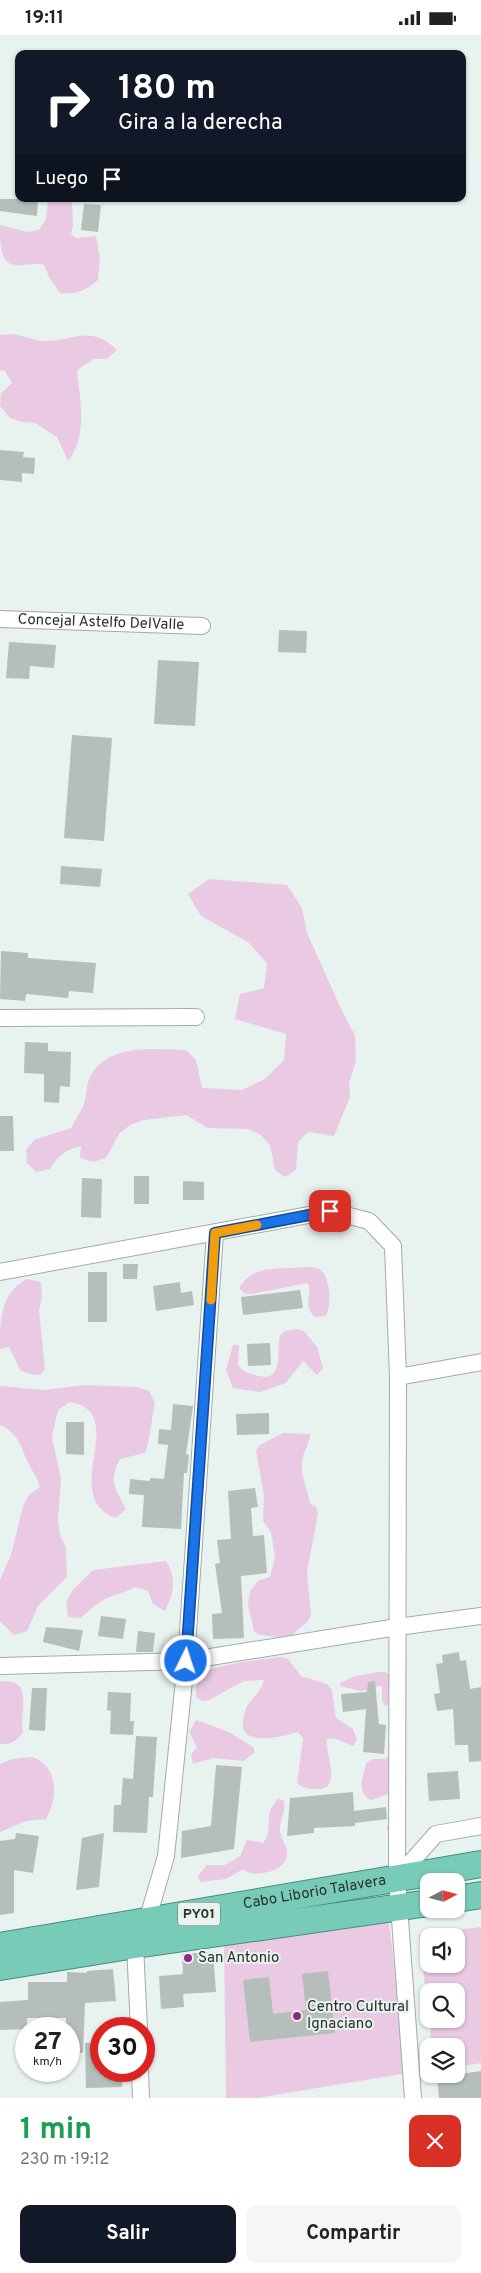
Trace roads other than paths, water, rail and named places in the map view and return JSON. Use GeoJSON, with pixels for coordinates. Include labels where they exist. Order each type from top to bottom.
{"type":"FeatureCollection","features":[{"type":"Feature","properties":{"kind":"highway","name":"Cabo Liborio Talavera"},"geometry":{"type":"LineString","coordinates":[[0,1946],[481,1864]]}},
{"type":"Feature","properties":{"kind":"highway"},"geometry":{"type":"LineString","coordinates":[[465,1898],[481,1895]]}},
{"type":"Feature","properties":{"kind":"highway","name":"Cabo Liborio Talavera"},"geometry":{"type":"LineString","coordinates":[[0,1967],[135,1945],[420,1905]]}},
{"type":"Feature","properties":{"kind":"street","name":"Concejal Astelfo DelValle"},"geometry":{"type":"LineString","coordinates":[[0,619],[202,626]]}},
{"type":"Feature","properties":{"kind":"street"},"geometry":{"type":"LineString","coordinates":[[0,1018],[196,1017]]}},
{"type":"Feature","properties":{"kind":"street"},"geometry":{"type":"LineString","coordinates":[[0,1272],[330,1211],[369,1221],[392,1246],[398,1377],[397,1878],[414,2098]]}},
{"type":"Feature","properties":{"kind":"street"},"geometry":{"type":"LineString","coordinates":[[147,1921],[166,1856],[186,1661],[215,1233]]}},
{"type":"Feature","properties":{"kind":"street"},"geometry":{"type":"LineString","coordinates":[[398,1377],[481,1362]]}},
{"type":"Feature","properties":{"kind":"street"},"geometry":{"type":"LineString","coordinates":[[0,1666],[186,1661],[397,1627],[481,1616]]}},
{"type":"Feature","properties":{"kind":"street"},"geometry":{"type":"LineString","coordinates":[[397,1878],[436,1834],[481,1826]]}},
{"type":"Feature","properties":{"kind":"street"},"geometry":{"type":"LineString","coordinates":[[135,1945],[138,2017]]}},
{"type":"Feature","properties":{"kind":"street"},"geometry":{"type":"LineString","coordinates":[[140,2082],[141,2098]]}},
{"type":"Feature","properties":{"kind":"place","name":"San Antonio"},"geometry":{"type":"Point","coordinates":[188,1958]}},
{"type":"Feature","properties":{"kind":"place","name":"Centro Cultural Ignaciano"},"geometry":{"type":"Point","coordinates":[297,2016]}}]}
